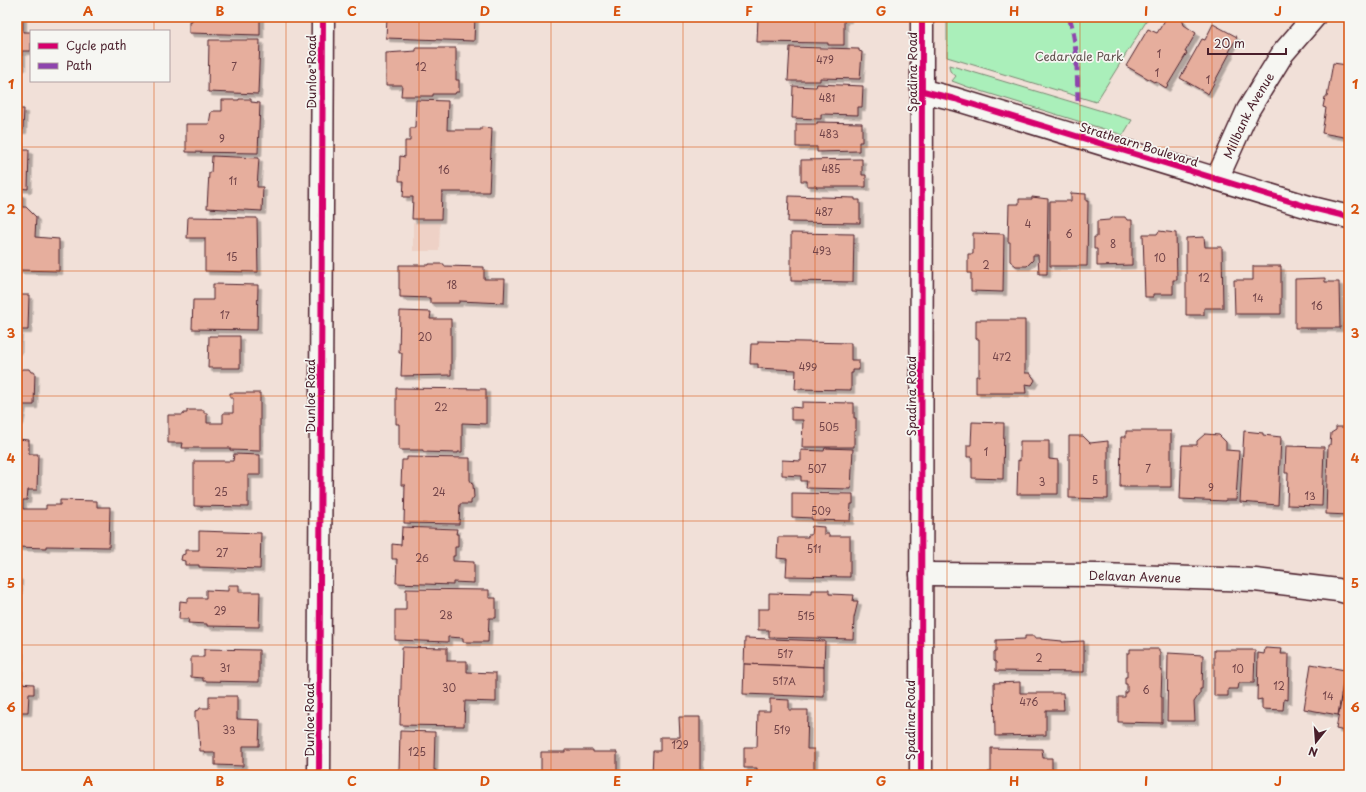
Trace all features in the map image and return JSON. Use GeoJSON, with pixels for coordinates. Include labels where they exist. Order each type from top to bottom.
{"type":"FeatureCollection","features":[{"type":"Feature","properties":{"kind":"street","name":"Dunloe Road"},"geometry":{"type":"LineString","coordinates":[[319,775],[323,17]]}},
{"type":"Feature","properties":{"kind":"street","name":"Spadina Road"},"geometry":{"type":"LineString","coordinates":[[921,775],[922,17]]}},
{"type":"Feature","properties":{"kind":"street","name":"Millbank Avenue"},"geometry":{"type":"LineString","coordinates":[[1217,179],[1248,110],[1282,53],[1314,17]]}},
{"type":"Feature","properties":{"kind":"street","name":"Strathearn Boulevard"},"geometry":{"type":"LineString","coordinates":[[923,91],[955,99],[1312,208],[1349,217]]}},
{"type":"Feature","properties":{"kind":"street","name":"Delavan Avenue"},"geometry":{"type":"LineString","coordinates":[[921,574],[1100,575],[1255,580],[1338,590],[1349,593]]}},
{"type":"Feature","properties":{"kind":"shaded area"},"geometry":{"type":"Polygon","coordinates":[[[413,223],[440,223],[439,251],[413,251],[413,223]]]}},
{"type":"Feature","properties":{"kind":"green space","name":"Cedarvale Park"},"geometry":{"type":"Polygon","coordinates":[[[947,17],[1149,17],[1096,102],[947,57],[947,17]]]}},
{"type":"Feature","properties":{"kind":"green space"},"geometry":{"type":"Polygon","coordinates":[[[949,65],[1132,120],[1123,135],[952,81],[956,76],[950,71],[949,65]]]}},
{"type":"Feature","properties":{"kind":"building"},"geometry":{"type":"Polygon","coordinates":[[[17,17],[23,17],[23,32],[30,32],[30,51],[22,51],[22,67],[17,67],[17,17]]]}},
{"type":"Feature","properties":{"kind":"building"},"geometry":{"type":"Polygon","coordinates":[[[192,17],[260,17],[260,35],[189,33],[189,21],[192,21],[192,17]]]}},
{"type":"Feature","properties":{"kind":"building"},"geometry":{"type":"Polygon","coordinates":[[[387,17],[475,17],[474,41],[386,38],[387,17]]]}},
{"type":"Feature","properties":{"kind":"building"},"geometry":{"type":"Polygon","coordinates":[[[758,17],[848,17],[848,19],[844,19],[844,45],[828,45],[828,43],[757,42],[758,17]]]}},
{"type":"Feature","properties":{"kind":"building"},"geometry":{"type":"Polygon","coordinates":[[[1167,17],[1177,17],[1182,19],[1184,25],[1196,33],[1185,52],[1187,53],[1166,88],[1126,66],[1148,29],[1157,33],[1167,17]]]}},
{"type":"Feature","properties":{"kind":"building"},"geometry":{"type":"Polygon","coordinates":[[[1213,24],[1237,37],[1208,94],[1180,78],[1202,39],[1205,40],[1213,24]]]}},
{"type":"Feature","properties":{"kind":"building"},"geometry":{"type":"Polygon","coordinates":[[[209,40],[260,40],[258,94],[208,92],[209,40]]]}},
{"type":"Feature","properties":{"kind":"building"},"geometry":{"type":"Polygon","coordinates":[[[790,47],[859,49],[859,51],[862,52],[860,79],[820,78],[820,81],[788,81],[790,47]]]}},
{"type":"Feature","properties":{"kind":"building"},"geometry":{"type":"Polygon","coordinates":[[[416,48],[456,48],[456,80],[459,80],[459,92],[456,92],[455,94],[433,94],[433,96],[401,96],[402,85],[386,85],[386,53],[416,51],[416,48]]]}},
{"type":"Feature","properties":{"kind":"building"},"geometry":{"type":"Polygon","coordinates":[[[1333,63],[1347,65],[1349,63],[1349,138],[1322,133],[1326,108],[1323,107],[1325,97],[1327,97],[1333,63]]]}},
{"type":"Feature","properties":{"kind":"building"},"geometry":{"type":"Polygon","coordinates":[[[817,84],[863,86],[862,107],[858,107],[858,115],[821,114],[821,119],[792,118],[793,86],[816,87],[817,84]]]}},
{"type":"Feature","properties":{"kind":"building"},"geometry":{"type":"Polygon","coordinates":[[[251,99],[251,102],[260,103],[258,153],[186,152],[186,124],[209,124],[211,112],[222,111],[222,100],[251,99]]]}},
{"type":"Feature","properties":{"kind":"building"},"geometry":{"type":"Polygon","coordinates":[[[416,100],[448,101],[447,130],[481,130],[481,127],[492,128],[489,192],[442,192],[441,219],[412,219],[413,197],[403,197],[404,181],[399,181],[400,156],[405,157],[405,141],[410,141],[410,128],[415,128],[416,100]]]}},
{"type":"Feature","properties":{"kind":"building"},"geometry":{"type":"Polygon","coordinates":[[[17,109],[24,109],[23,130],[17,130],[17,109]]]}},
{"type":"Feature","properties":{"kind":"building"},"geometry":{"type":"Polygon","coordinates":[[[817,122],[862,123],[862,142],[859,142],[859,151],[817,152],[817,147],[796,147],[796,124],[817,124],[817,122]]]}},
{"type":"Feature","properties":{"kind":"building"},"geometry":{"type":"Polygon","coordinates":[[[17,140],[20,140],[19,150],[29,150],[28,189],[17,188],[17,140]]]}},
{"type":"Feature","properties":{"kind":"building"},"geometry":{"type":"Polygon","coordinates":[[[212,156],[259,158],[257,187],[263,187],[262,211],[207,208],[209,173],[211,173],[212,156]]]}},
{"type":"Feature","properties":{"kind":"building"},"geometry":{"type":"Polygon","coordinates":[[[862,159],[862,175],[866,175],[866,187],[816,187],[807,186],[807,181],[801,181],[801,160],[862,159]]]}},
{"type":"Feature","properties":{"kind":"building"},"geometry":{"type":"Polygon","coordinates":[[[17,193],[22,194],[22,207],[26,207],[36,217],[35,237],[59,239],[59,271],[17,270],[17,193]]]}},
{"type":"Feature","properties":{"kind":"building"},"geometry":{"type":"Polygon","coordinates":[[[1071,193],[1086,194],[1086,201],[1088,201],[1087,266],[1050,266],[1050,201],[1071,201],[1071,193]]]}},
{"type":"Feature","properties":{"kind":"building"},"geometry":{"type":"Polygon","coordinates":[[[789,196],[855,198],[855,200],[860,200],[860,223],[788,222],[789,196]]]}},
{"type":"Feature","properties":{"kind":"building"},"geometry":{"type":"Polygon","coordinates":[[[1032,197],[1048,199],[1047,274],[1039,274],[1038,255],[1033,255],[1033,260],[1027,266],[1016,266],[1010,261],[1010,242],[1008,242],[1009,204],[1019,204],[1019,199],[1032,199],[1032,197]]]}},
{"type":"Feature","properties":{"kind":"building"},"geometry":{"type":"Polygon","coordinates":[[[188,217],[257,218],[258,272],[205,271],[205,238],[187,238],[188,217]]]}},
{"type":"Feature","properties":{"kind":"building"},"geometry":{"type":"Polygon","coordinates":[[[1114,217],[1125,217],[1127,220],[1132,220],[1132,265],[1097,266],[1097,249],[1094,249],[1094,237],[1097,237],[1097,221],[1109,220],[1114,217]]]}},
{"type":"Feature","properties":{"kind":"building"},"geometry":{"type":"Polygon","coordinates":[[[1159,231],[1176,233],[1177,280],[1173,280],[1173,294],[1153,294],[1153,297],[1145,297],[1143,234],[1157,234],[1159,231]]]}},
{"type":"Feature","properties":{"kind":"building"},"geometry":{"type":"Polygon","coordinates":[[[791,233],[854,234],[853,282],[791,281],[791,233]]]}},
{"type":"Feature","properties":{"kind":"building"},"geometry":{"type":"Polygon","coordinates":[[[973,233],[1004,234],[1003,292],[971,291],[971,273],[968,273],[968,254],[973,254],[973,233]]]}},
{"type":"Feature","properties":{"kind":"building"},"geometry":{"type":"Polygon","coordinates":[[[1204,237],[1205,247],[1222,247],[1223,308],[1204,308],[1204,315],[1186,315],[1186,238],[1204,237]]]}},
{"type":"Feature","properties":{"kind":"building"},"geometry":{"type":"Polygon","coordinates":[[[429,264],[484,267],[484,279],[505,279],[504,303],[459,301],[459,303],[430,303],[430,298],[400,297],[399,265],[429,264]]]}},
{"type":"Feature","properties":{"kind":"building"},"geometry":{"type":"Polygon","coordinates":[[[1253,266],[1281,266],[1281,314],[1235,314],[1234,280],[1253,280],[1253,266]]]}},
{"type":"Feature","properties":{"kind":"building"},"geometry":{"type":"Polygon","coordinates":[[[1325,278],[1325,282],[1339,282],[1340,328],[1295,328],[1295,279],[1325,278]]]}},
{"type":"Feature","properties":{"kind":"building"},"geometry":{"type":"Polygon","coordinates":[[[213,284],[258,285],[257,330],[192,329],[193,300],[213,300],[213,284]]]}},
{"type":"Feature","properties":{"kind":"building"},"geometry":{"type":"Polygon","coordinates":[[[17,295],[29,295],[28,330],[19,330],[18,351],[17,295]]]}},
{"type":"Feature","properties":{"kind":"building"},"geometry":{"type":"Polygon","coordinates":[[[400,311],[431,312],[430,319],[451,319],[451,375],[401,376],[402,353],[399,353],[400,311]]]}},
{"type":"Feature","properties":{"kind":"building"},"geometry":{"type":"Polygon","coordinates":[[[976,320],[1025,320],[1025,373],[1030,373],[1035,380],[1032,385],[1025,384],[1026,393],[976,393],[976,376],[979,376],[979,339],[976,339],[976,320]]]}},
{"type":"Feature","properties":{"kind":"building"},"geometry":{"type":"Polygon","coordinates":[[[209,336],[240,336],[240,368],[208,368],[209,336]]]}},
{"type":"Feature","properties":{"kind":"building"},"geometry":{"type":"Polygon","coordinates":[[[758,341],[851,343],[851,360],[859,360],[859,370],[853,370],[853,373],[851,373],[851,390],[795,389],[796,370],[758,368],[758,364],[750,364],[751,344],[758,344],[758,341]]]}},
{"type":"Feature","properties":{"kind":"building"},"geometry":{"type":"Polygon","coordinates":[[[22,369],[29,369],[31,372],[35,372],[34,405],[23,405],[20,421],[17,421],[17,372],[22,369]]]}},
{"type":"Feature","properties":{"kind":"building"},"geometry":{"type":"Polygon","coordinates":[[[396,388],[486,389],[486,424],[462,423],[462,452],[423,452],[423,450],[399,450],[399,424],[396,424],[396,388]]]}},
{"type":"Feature","properties":{"kind":"building"},"geometry":{"type":"Polygon","coordinates":[[[230,393],[260,393],[260,451],[230,450],[230,448],[182,448],[183,443],[168,443],[168,415],[183,415],[184,413],[187,413],[187,410],[204,410],[204,413],[207,413],[207,423],[223,423],[223,413],[233,413],[233,398],[230,398],[230,393]]]}},
{"type":"Feature","properties":{"kind":"building"},"geometry":{"type":"Polygon","coordinates":[[[802,402],[854,403],[856,431],[854,431],[854,447],[802,447],[803,420],[791,420],[791,407],[802,408],[802,402]]]}},
{"type":"Feature","properties":{"kind":"building"},"geometry":{"type":"Polygon","coordinates":[[[972,422],[1004,423],[1003,479],[972,478],[972,457],[967,457],[967,445],[971,445],[972,422]]]}},
{"type":"Feature","properties":{"kind":"building"},"geometry":{"type":"Polygon","coordinates":[[[1336,427],[1349,427],[1349,515],[1326,514],[1328,445],[1330,445],[1331,433],[1336,430],[1336,427]]]}},
{"type":"Feature","properties":{"kind":"building"},"geometry":{"type":"Polygon","coordinates":[[[1126,431],[1171,431],[1171,487],[1120,487],[1121,437],[1126,437],[1126,431]]]}},
{"type":"Feature","properties":{"kind":"building"},"geometry":{"type":"Polygon","coordinates":[[[1244,431],[1281,437],[1278,505],[1240,502],[1244,431]]]}},
{"type":"Feature","properties":{"kind":"building"},"geometry":{"type":"Polygon","coordinates":[[[1205,434],[1219,435],[1226,442],[1226,450],[1239,451],[1236,500],[1180,499],[1182,445],[1197,445],[1197,441],[1205,434]]]}},
{"type":"Feature","properties":{"kind":"building"},"geometry":{"type":"Polygon","coordinates":[[[1069,436],[1083,436],[1090,443],[1108,441],[1108,499],[1069,498],[1069,436]]]}},
{"type":"Feature","properties":{"kind":"building"},"geometry":{"type":"Polygon","coordinates":[[[17,439],[29,440],[29,454],[38,454],[37,490],[28,490],[27,500],[23,500],[23,509],[46,509],[46,505],[60,505],[60,500],[97,501],[97,507],[110,507],[109,547],[17,547],[17,439]]]}},
{"type":"Feature","properties":{"kind":"building"},"geometry":{"type":"Polygon","coordinates":[[[1020,441],[1049,441],[1049,459],[1058,460],[1058,494],[1017,494],[1020,441]]]}},
{"type":"Feature","properties":{"kind":"building"},"geometry":{"type":"Polygon","coordinates":[[[1286,446],[1324,447],[1322,506],[1287,505],[1288,473],[1285,473],[1286,446]]]}},
{"type":"Feature","properties":{"kind":"building"},"geometry":{"type":"Polygon","coordinates":[[[825,448],[853,449],[851,489],[806,488],[807,481],[801,481],[801,476],[782,475],[782,460],[801,461],[801,450],[824,451],[825,448]]]}},
{"type":"Feature","properties":{"kind":"building"},"geometry":{"type":"Polygon","coordinates":[[[234,454],[260,455],[260,475],[248,475],[248,507],[194,506],[194,461],[233,461],[234,454]]]}},
{"type":"Feature","properties":{"kind":"building"},"geometry":{"type":"Polygon","coordinates":[[[407,457],[470,458],[470,480],[473,485],[474,497],[471,504],[460,504],[459,524],[404,523],[405,485],[401,485],[402,460],[407,460],[407,457]]]}},
{"type":"Feature","properties":{"kind":"building"},"geometry":{"type":"Polygon","coordinates":[[[792,493],[853,494],[850,521],[812,520],[812,518],[792,517],[792,493]]]}},
{"type":"Feature","properties":{"kind":"building"},"geometry":{"type":"Polygon","coordinates":[[[812,526],[824,527],[824,534],[829,534],[829,536],[850,536],[850,577],[786,576],[787,559],[777,558],[778,537],[808,537],[808,535],[811,535],[812,526]]]}},
{"type":"Feature","properties":{"kind":"building"},"geometry":{"type":"Polygon","coordinates":[[[402,527],[457,529],[456,534],[458,534],[458,547],[455,547],[455,556],[453,556],[453,561],[474,562],[474,583],[453,582],[453,585],[396,583],[397,559],[392,559],[392,544],[401,545],[402,527]]]}},
{"type":"Feature","properties":{"kind":"building"},"geometry":{"type":"Polygon","coordinates":[[[199,531],[261,533],[260,569],[199,567],[199,565],[185,565],[185,561],[181,560],[182,555],[185,554],[185,550],[199,550],[199,531]]]}},
{"type":"Feature","properties":{"kind":"building"},"geometry":{"type":"Polygon","coordinates":[[[17,576],[19,577],[18,615],[17,615],[17,576]]]}},
{"type":"Feature","properties":{"kind":"building"},"geometry":{"type":"Polygon","coordinates":[[[228,585],[239,585],[239,592],[260,592],[259,627],[207,626],[207,624],[188,623],[189,619],[179,619],[180,601],[188,602],[188,598],[206,598],[206,590],[228,591],[228,585]]]}},
{"type":"Feature","properties":{"kind":"building"},"geometry":{"type":"Polygon","coordinates":[[[406,589],[489,590],[489,598],[496,598],[496,618],[489,618],[488,642],[463,642],[463,638],[448,637],[448,642],[395,640],[395,610],[406,610],[406,589]]]}},
{"type":"Feature","properties":{"kind":"building"},"geometry":{"type":"Polygon","coordinates":[[[812,590],[829,590],[829,594],[854,595],[853,601],[858,601],[854,618],[853,639],[769,637],[769,630],[758,630],[758,609],[769,609],[769,593],[812,594],[812,590]]]}},
{"type":"Feature","properties":{"kind":"building"},"geometry":{"type":"Polygon","coordinates":[[[1025,636],[1034,636],[1034,638],[1062,642],[1084,641],[1084,672],[996,671],[994,652],[996,652],[996,640],[1025,639],[1025,636]]]}},
{"type":"Feature","properties":{"kind":"building"},"geometry":{"type":"Polygon","coordinates":[[[745,638],[825,641],[824,667],[744,664],[745,638]]]}},
{"type":"Feature","properties":{"kind":"building"},"geometry":{"type":"Polygon","coordinates":[[[402,647],[447,648],[447,661],[467,661],[467,672],[496,673],[496,702],[465,701],[464,726],[400,725],[402,647]]]}},
{"type":"Feature","properties":{"kind":"building"},"geometry":{"type":"Polygon","coordinates":[[[1265,648],[1282,649],[1281,654],[1289,654],[1288,700],[1284,699],[1283,710],[1262,709],[1262,699],[1257,700],[1258,653],[1264,654],[1265,648]]]}},
{"type":"Feature","properties":{"kind":"building"},"geometry":{"type":"Polygon","coordinates":[[[204,649],[259,650],[259,682],[203,681],[203,678],[191,677],[191,657],[204,657],[204,649]]]}},
{"type":"Feature","properties":{"kind":"building"},"geometry":{"type":"Polygon","coordinates":[[[1130,649],[1159,649],[1160,670],[1162,670],[1162,723],[1118,722],[1118,697],[1125,697],[1125,692],[1127,692],[1125,677],[1127,677],[1127,653],[1130,653],[1130,649]]]}},
{"type":"Feature","properties":{"kind":"building"},"geometry":{"type":"Polygon","coordinates":[[[17,650],[20,650],[19,675],[17,675],[17,650]]]}},
{"type":"Feature","properties":{"kind":"building"},"geometry":{"type":"Polygon","coordinates":[[[1214,650],[1255,650],[1254,683],[1239,683],[1238,689],[1228,689],[1228,696],[1214,696],[1214,650]]]}},
{"type":"Feature","properties":{"kind":"building"},"geometry":{"type":"Polygon","coordinates":[[[1168,653],[1203,655],[1202,689],[1200,689],[1200,693],[1194,702],[1195,721],[1167,721],[1168,653]]]}},
{"type":"Feature","properties":{"kind":"building"},"geometry":{"type":"Polygon","coordinates":[[[744,664],[824,667],[824,697],[743,694],[744,664]]]}},
{"type":"Feature","properties":{"kind":"building"},"geometry":{"type":"Polygon","coordinates":[[[1311,664],[1345,670],[1338,715],[1304,709],[1311,664]]]}},
{"type":"Feature","properties":{"kind":"building"},"geometry":{"type":"Polygon","coordinates":[[[1349,664],[1349,732],[1336,729],[1349,664]]]}},
{"type":"Feature","properties":{"kind":"building"},"geometry":{"type":"Polygon","coordinates":[[[1020,682],[1020,693],[1063,693],[1064,710],[1046,710],[1046,735],[995,736],[994,683],[1020,682]]]}},
{"type":"Feature","properties":{"kind":"building"},"geometry":{"type":"Polygon","coordinates":[[[17,683],[34,684],[34,694],[29,694],[28,712],[17,712],[17,683]]]}},
{"type":"Feature","properties":{"kind":"building"},"geometry":{"type":"Polygon","coordinates":[[[209,696],[237,696],[237,719],[260,720],[259,746],[243,746],[243,766],[215,765],[215,753],[205,753],[204,751],[200,751],[198,721],[195,720],[195,711],[199,710],[200,708],[209,708],[209,696]]]}},
{"type":"Feature","properties":{"kind":"building"},"geometry":{"type":"Polygon","coordinates":[[[770,699],[789,700],[789,710],[808,710],[807,749],[814,749],[814,775],[757,774],[757,768],[744,768],[744,747],[757,747],[758,711],[770,711],[770,699]]]}},
{"type":"Feature","properties":{"kind":"building"},"geometry":{"type":"Polygon","coordinates":[[[679,717],[700,717],[700,775],[652,775],[653,751],[660,751],[660,737],[680,737],[679,717]]]}},
{"type":"Feature","properties":{"kind":"building"},"geometry":{"type":"Polygon","coordinates":[[[400,731],[435,732],[434,770],[436,770],[436,775],[396,775],[396,770],[399,770],[400,731]]]}},
{"type":"Feature","properties":{"kind":"building"},"geometry":{"type":"Polygon","coordinates":[[[991,748],[1042,749],[1043,758],[1052,758],[1052,769],[1054,769],[1054,773],[1058,772],[1058,775],[988,775],[988,772],[991,772],[991,748]]]}},
{"type":"Feature","properties":{"kind":"building"},"geometry":{"type":"Polygon","coordinates":[[[565,750],[617,752],[617,775],[541,775],[541,752],[565,752],[565,750]]]}},
{"type":"Feature","properties":{"kind":"marked path"},"geometry":{"type":"LineString","coordinates":[[1069,17],[1076,48],[1078,101]]}},
{"type":"Feature","properties":{"kind":"cycle path"},"geometry":{"type":"LineString","coordinates":[[319,775],[323,17]]}},
{"type":"Feature","properties":{"kind":"cycle path"},"geometry":{"type":"LineString","coordinates":[[921,775],[922,17]]}},
{"type":"Feature","properties":{"kind":"cycle path"},"geometry":{"type":"LineString","coordinates":[[923,91],[955,99],[1312,208],[1349,217]]}}]}
